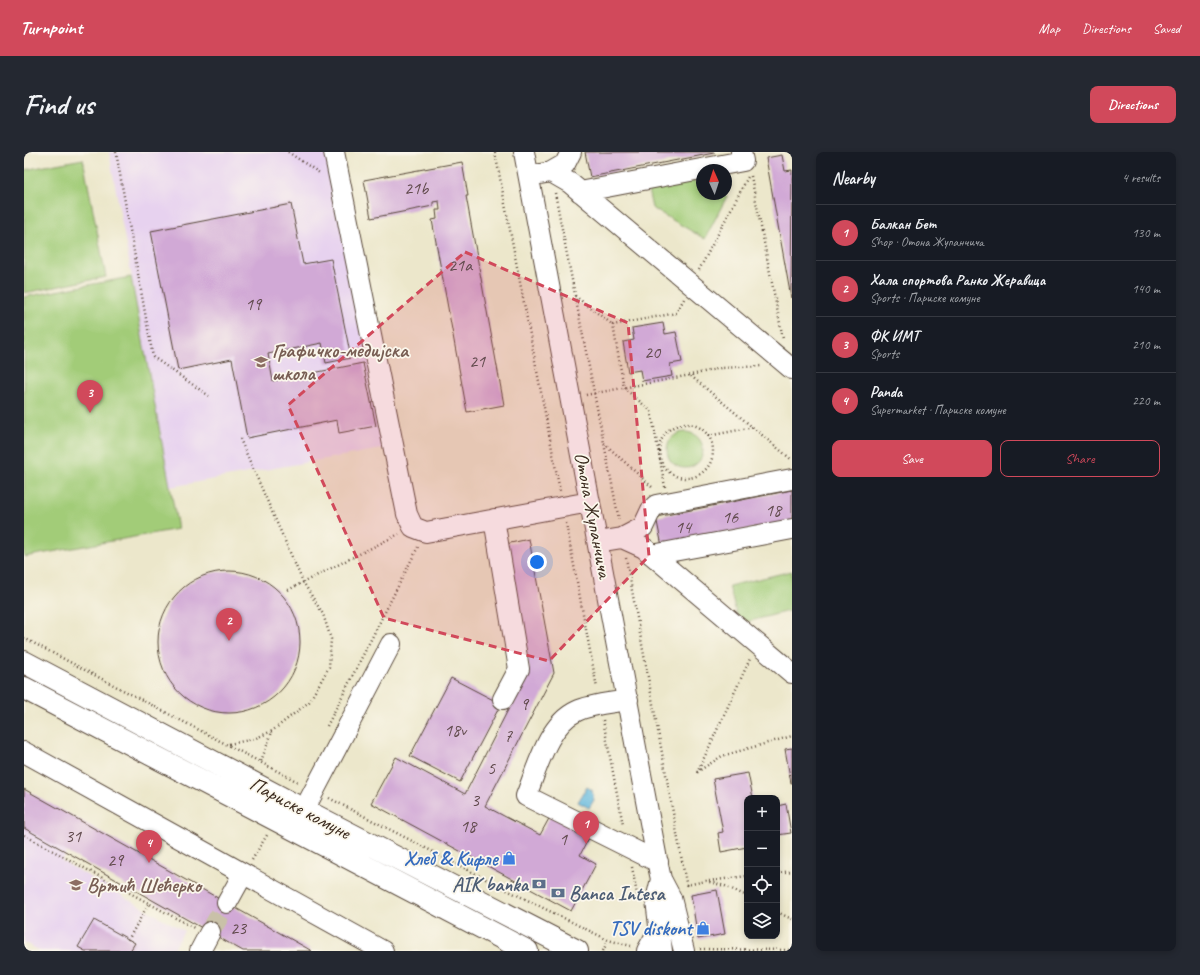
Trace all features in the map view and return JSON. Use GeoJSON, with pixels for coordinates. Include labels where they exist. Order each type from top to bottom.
{"type":"FeatureCollection","features":[{"type":"Feature","properties":{"kind":"main road","name":"Париске комуне"},"geometry":{"type":"LineString","coordinates":[[24,662],[304,810],[577,951]]}},
{"type":"Feature","properties":{"kind":"main road","name":"Париске комуне"},"geometry":{"type":"LineString","coordinates":[[24,688],[517,949]]}},
{"type":"Feature","properties":{"kind":"main road"},"geometry":{"type":"LineString","coordinates":[[642,948],[661,941]]}},
{"type":"Feature","properties":{"kind":"street"},"geometry":{"type":"LineString","coordinates":[[334,152],[407,514],[420,529],[494,519],[590,502]]}},
{"type":"Feature","properties":{"kind":"street","name":"Отона Жупанчича"},"geometry":{"type":"LineString","coordinates":[[524,152],[659,870],[691,950]]}},
{"type":"Feature","properties":{"kind":"street"},"geometry":{"type":"LineString","coordinates":[[529,176],[550,172],[565,164],[571,152]]}},
{"type":"Feature","properties":{"kind":"street"},"geometry":{"type":"LineString","coordinates":[[580,192],[743,161],[741,152]]}},
{"type":"Feature","properties":{"kind":"street"},"geometry":{"type":"LineString","coordinates":[[550,172],[570,183],[790,367]]}},
{"type":"Feature","properties":{"kind":"street"},"geometry":{"type":"LineString","coordinates":[[598,542],[622,538],[643,527],[651,510],[656,505],[792,479]]}},
{"type":"Feature","properties":{"kind":"street"},"geometry":{"type":"LineString","coordinates":[[494,519],[519,669],[503,699]]}},
{"type":"Feature","properties":{"kind":"street"},"geometry":{"type":"LineString","coordinates":[[652,555],[792,529]]}},
{"type":"Feature","properties":{"kind":"street"},"geometry":{"type":"LineString","coordinates":[[622,538],[635,542],[652,555],[792,673]]}},
{"type":"Feature","properties":{"kind":"street"},"geometry":{"type":"LineString","coordinates":[[304,810],[391,644]]}},
{"type":"Feature","properties":{"kind":"street"},"geometry":{"type":"LineString","coordinates":[[628,700],[578,710],[571,714],[555,729],[526,796],[628,848],[659,870]]}},
{"type":"Feature","properties":{"kind":"street"},"geometry":{"type":"LineString","coordinates":[[24,752],[383,951]]}},
{"type":"Feature","properties":{"kind":"street","name":"Отона Жупанчича"},"geometry":{"type":"LineString","coordinates":[[659,870],[656,900],[661,941]]}},
{"type":"Feature","properties":{"kind":"street"},"geometry":{"type":"LineString","coordinates":[[227,903],[242,874]]}},
{"type":"Feature","properties":{"kind":"path"},"geometry":{"type":"LineString","coordinates":[[116,152],[153,357],[209,396]]}},
{"type":"Feature","properties":{"kind":"path"},"geometry":{"type":"LineString","coordinates":[[288,152],[341,187]]}},
{"type":"Feature","properties":{"kind":"path"},"geometry":{"type":"LineString","coordinates":[[495,152],[639,904]]}},
{"type":"Feature","properties":{"kind":"path"},"geometry":{"type":"LineString","coordinates":[[570,398],[721,368],[790,367],[751,172]]}},
{"type":"Feature","properties":{"kind":"path"},"geometry":{"type":"LineString","coordinates":[[575,296],[613,325]]}},
{"type":"Feature","properties":{"kind":"path"},"geometry":{"type":"LineString","coordinates":[[691,375],[792,460]]}},
{"type":"Feature","properties":{"kind":"path"},"geometry":{"type":"LineString","coordinates":[[624,388],[651,412],[668,502]]}},
{"type":"Feature","properties":{"kind":"path"},"geometry":{"type":"LineString","coordinates":[[687,424],[695,425],[708,436],[713,452],[711,460],[700,473],[692,477],[674,475],[666,469],[661,462],[659,453],[659,444],[663,435],[678,425],[687,424]]}},
{"type":"Feature","properties":{"kind":"path"},"geometry":{"type":"LineString","coordinates":[[708,436],[754,427]]}},
{"type":"Feature","properties":{"kind":"path"},"geometry":{"type":"LineString","coordinates":[[229,744],[254,739],[272,731],[309,702],[329,667],[331,639],[323,614],[303,582],[240,439]]}},
{"type":"Feature","properties":{"kind":"path"},"geometry":{"type":"LineString","coordinates":[[603,442],[668,502]]}},
{"type":"Feature","properties":{"kind":"path"},"geometry":{"type":"LineString","coordinates":[[288,590],[420,529]]}},
{"type":"Feature","properties":{"kind":"path"},"geometry":{"type":"LineString","coordinates":[[323,733],[420,529]]}},
{"type":"Feature","properties":{"kind":"path"},"geometry":{"type":"LineString","coordinates":[[757,644],[697,773],[722,756],[792,736]]}},
{"type":"Feature","properties":{"kind":"path"},"geometry":{"type":"LineString","coordinates":[[261,761],[272,731]]}},
{"type":"Feature","properties":{"kind":"path"},"geometry":{"type":"LineString","coordinates":[[298,782],[302,775]]}},
{"type":"Feature","properties":{"kind":"path"},"geometry":{"type":"LineString","coordinates":[[242,874],[270,830]]}},
{"type":"Feature","properties":{"kind":"path"},"geometry":{"type":"LineString","coordinates":[[24,835],[150,903],[206,940]]}},
{"type":"Feature","properties":{"kind":"path"},"geometry":{"type":"LineString","coordinates":[[780,873],[792,871]]}},
{"type":"Feature","properties":{"kind":"path"},"geometry":{"type":"LineString","coordinates":[[686,885],[744,876]]}},
{"type":"Feature","properties":{"kind":"path"},"geometry":{"type":"LineString","coordinates":[[706,881],[725,886],[744,895]]}},
{"type":"Feature","properties":{"kind":"path"},"geometry":{"type":"LineString","coordinates":[[128,940],[150,903]]}},
{"type":"Feature","properties":{"kind":"path"},"geometry":{"type":"LineString","coordinates":[[780,913],[792,919]]}},
{"type":"Feature","properties":{"kind":"path"},"geometry":{"type":"LineString","coordinates":[[603,951],[608,940],[630,947],[642,948]]}},
{"type":"Feature","properties":{"kind":"path"},"geometry":{"type":"LineString","coordinates":[[691,950],[792,950]]}},
{"type":"Feature","properties":{"kind":"highlighted area"},"geometry":{"type":"Polygon","coordinates":[[[465,252],[628,323],[649,556],[549,661],[384,618],[288,405],[465,252]]]}},
{"type":"Feature","properties":{"kind":"shaded area","name":"Графичко-медијска школа"},"geometry":{"type":"Polygon","coordinates":[[[109,152],[331,152],[392,447],[170,487],[109,152]]]}},
{"type":"Feature","properties":{"kind":"shaded area","name":"Вртић Шећерко"},"geometry":{"type":"Polygon","coordinates":[[[24,789],[103,833],[86,863],[67,852],[62,861],[184,931],[172,951],[40,951],[24,942],[24,789]]]}},
{"type":"Feature","properties":{"kind":"green space"},"geometry":{"type":"Polygon","coordinates":[[[83,159],[106,277],[24,293],[24,170],[83,159]]]}},
{"type":"Feature","properties":{"kind":"green space"},"geometry":{"type":"Polygon","coordinates":[[[691,180],[696,182],[696,200],[725,200],[705,239],[652,208],[648,190],[691,180]]]}},
{"type":"Feature","properties":{"kind":"green space"},"geometry":{"type":"Polygon","coordinates":[[[131,277],[178,529],[24,557],[24,297],[131,277]]]}},
{"type":"Feature","properties":{"kind":"green space"},"geometry":{"type":"Polygon","coordinates":[[[689,432],[698,437],[702,443],[702,457],[698,463],[689,468],[681,468],[672,463],[668,457],[667,446],[672,437],[678,433],[689,432]]]}},
{"type":"Feature","properties":{"kind":"green space"},"geometry":{"type":"Polygon","coordinates":[[[792,571],[792,610],[739,624],[729,586],[792,571]]]}},
{"type":"Feature","properties":{"kind":"water"},"geometry":{"type":"Polygon","coordinates":[[[587,787],[592,790],[594,800],[589,808],[578,802],[587,787]]]}},
{"type":"Feature","properties":{"kind":"building"},"geometry":{"type":"Polygon","coordinates":[[[585,152],[714,152],[714,153],[590,177],[585,152]]]}},
{"type":"Feature","properties":{"kind":"building"},"geometry":{"type":"Polygon","coordinates":[[[782,155],[785,171],[792,170],[791,298],[766,158],[782,155]]]}},
{"type":"Feature","properties":{"kind":"building"},"geometry":{"type":"Polygon","coordinates":[[[462,162],[468,196],[466,196],[504,405],[467,412],[432,220],[437,219],[436,210],[440,210],[439,201],[433,202],[433,206],[371,218],[364,180],[462,162]]]}},
{"type":"Feature","properties":{"kind":"building"},"geometry":{"type":"Polygon","coordinates":[[[291,204],[303,264],[331,259],[351,358],[326,363],[322,343],[268,354],[273,381],[363,363],[376,426],[339,433],[337,420],[247,438],[232,359],[178,370],[151,231],[291,204]]]}},
{"type":"Feature","properties":{"kind":"building"},"geometry":{"type":"Polygon","coordinates":[[[663,323],[665,334],[676,332],[682,362],[670,364],[672,376],[642,381],[640,370],[628,372],[623,342],[634,340],[632,328],[663,323]]]}},
{"type":"Feature","properties":{"kind":"building"},"geometry":{"type":"Polygon","coordinates":[[[792,490],[792,521],[662,546],[656,517],[792,490]]]}},
{"type":"Feature","properties":{"kind":"building"},"geometry":{"type":"Polygon","coordinates":[[[529,539],[554,673],[485,806],[540,835],[552,813],[591,834],[580,855],[596,864],[571,911],[371,803],[396,757],[465,794],[529,669],[506,544],[529,539]]]}},
{"type":"Feature","properties":{"kind":"building"},"geometry":{"type":"Polygon","coordinates":[[[229,571],[250,574],[274,587],[284,597],[297,621],[300,642],[297,663],[284,687],[274,697],[250,710],[229,713],[208,710],[184,697],[174,687],[161,663],[158,642],[161,621],[174,597],[184,587],[208,574],[229,571]]]}},
{"type":"Feature","properties":{"kind":"building"},"geometry":{"type":"Polygon","coordinates":[[[451,678],[501,704],[460,782],[410,756],[451,678]]]}},
{"type":"Feature","properties":{"kind":"building"},"geometry":{"type":"Polygon","coordinates":[[[792,748],[792,783],[791,783],[785,749],[792,748]]]}},
{"type":"Feature","properties":{"kind":"building"},"geometry":{"type":"Polygon","coordinates":[[[748,773],[752,795],[744,795],[744,848],[721,852],[718,833],[723,832],[713,779],[748,773]]]}},
{"type":"Feature","properties":{"kind":"building"},"geometry":{"type":"Polygon","coordinates":[[[24,789],[312,951],[243,951],[24,828],[24,789]]]}},
{"type":"Feature","properties":{"kind":"building"},"geometry":{"type":"Polygon","coordinates":[[[786,804],[791,833],[780,835],[780,805],[786,804]]]}},
{"type":"Feature","properties":{"kind":"building"},"geometry":{"type":"Polygon","coordinates":[[[717,890],[725,934],[698,939],[691,895],[717,890]]]}},
{"type":"Feature","properties":{"kind":"building"},"geometry":{"type":"Polygon","coordinates":[[[94,920],[135,943],[130,951],[85,951],[78,947],[94,920]]]}},
{"type":"Feature","properties":{"kind":"tunnel"},"geometry":{"type":"LineString","coordinates":[[210,932],[227,903]]}},
{"type":"Feature","properties":{"kind":"place","name":"Графичко-медијска школа"},"geometry":{"type":"Point","coordinates":[261,362]}},
{"type":"Feature","properties":{"kind":"place","name":"ФК ИМТ"},"geometry":{"type":"Point","coordinates":[90,413]}},
{"type":"Feature","properties":{"kind":"place","name":"Хала спортова Ранко Жеравица"},"geometry":{"type":"Point","coordinates":[229,641]}},
{"type":"Feature","properties":{"kind":"place","name":"Балкан Бет"},"geometry":{"type":"Point","coordinates":[586,844]}},
{"type":"Feature","properties":{"kind":"place","name":"Хлеб & Кифле"},"geometry":{"type":"Point","coordinates":[509,858]}},
{"type":"Feature","properties":{"kind":"place","name":"Panda"},"geometry":{"type":"Point","coordinates":[149,863]}},
{"type":"Feature","properties":{"kind":"place","name":"AIK banka"},"geometry":{"type":"Point","coordinates":[539,884]}},
{"type":"Feature","properties":{"kind":"place","name":"Вртић Шећерко"},"geometry":{"type":"Point","coordinates":[76,885]}},
{"type":"Feature","properties":{"kind":"place","name":"Banca Intesa"},"geometry":{"type":"Point","coordinates":[558,893]}},
{"type":"Feature","properties":{"kind":"place","name":"TSV diskont"},"geometry":{"type":"Point","coordinates":[703,928]}}]}
